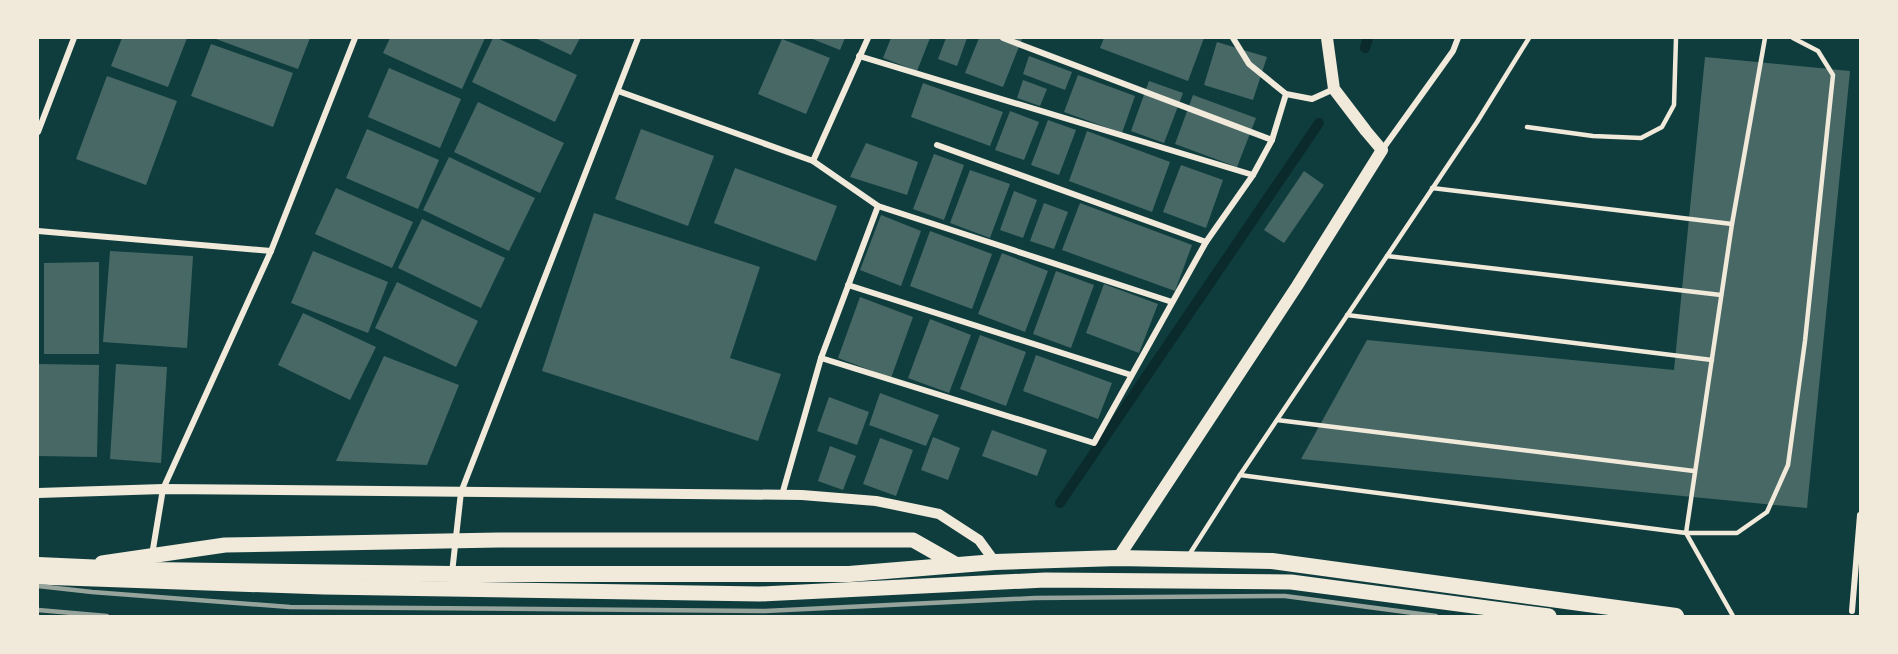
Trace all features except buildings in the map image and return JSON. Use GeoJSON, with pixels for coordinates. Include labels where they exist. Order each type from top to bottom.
{"type":"FeatureCollection","features":[{"type":"Feature","properties":{"kind":"highway"},"geometry":{"type":"LineString","coordinates":[[38,566],[150,570],[452,574],[849,574],[995,562],[1118,558],[1272,561],[1676,616]]}},
{"type":"Feature","properties":{"kind":"main road"},"geometry":{"type":"LineString","coordinates":[[1118,558],[1298,286],[1382,150],[1335,89],[1327,38]]}},
{"type":"Feature","properties":{"kind":"main road"},"geometry":{"type":"LineString","coordinates":[[38,575],[225,546],[499,540],[913,540],[957,565]]}},
{"type":"Feature","properties":{"kind":"main road"},"geometry":{"type":"LineString","coordinates":[[38,575],[324,587],[760,594],[1045,580],[1291,582],[1549,616]]}},
{"type":"Feature","properties":{"kind":"street"},"geometry":{"type":"LineString","coordinates":[[38,132],[74,38]]}},
{"type":"Feature","properties":{"kind":"street"},"geometry":{"type":"LineString","coordinates":[[150,570],[163,489],[271,251],[355,38]]}},
{"type":"Feature","properties":{"kind":"street"},"geometry":{"type":"LineString","coordinates":[[452,574],[461,492],[638,38]]}},
{"type":"Feature","properties":{"kind":"street"},"geometry":{"type":"LineString","coordinates":[[813,161],[868,38]]}},
{"type":"Feature","properties":{"kind":"street"},"geometry":{"type":"LineString","coordinates":[[1003,38],[1272,140]]}},
{"type":"Feature","properties":{"kind":"street"},"geometry":{"type":"LineString","coordinates":[[1233,38],[1249,64],[1286,94],[1312,99],[1335,89]]}},
{"type":"Feature","properties":{"kind":"street"},"geometry":{"type":"LineString","coordinates":[[1382,150],[1453,51],[1458,38]]}},
{"type":"Feature","properties":{"kind":"street"},"geometry":{"type":"LineString","coordinates":[[859,56],[1253,175]]}},
{"type":"Feature","properties":{"kind":"street"},"geometry":{"type":"LineString","coordinates":[[618,91],[813,161],[878,206],[1172,302]]}},
{"type":"Feature","properties":{"kind":"street"},"geometry":{"type":"LineString","coordinates":[[821,358],[1094,443],[1206,242],[1253,175],[1272,140],[1286,94]]}},
{"type":"Feature","properties":{"kind":"street"},"geometry":{"type":"LineString","coordinates":[[937,145],[1206,242]]}},
{"type":"Feature","properties":{"kind":"street"},"geometry":{"type":"LineString","coordinates":[[782,495],[821,358],[878,206]]}},
{"type":"Feature","properties":{"kind":"street"},"geometry":{"type":"LineString","coordinates":[[38,231],[271,251]]}},
{"type":"Feature","properties":{"kind":"street"},"geometry":{"type":"LineString","coordinates":[[848,285],[1131,375]]}},
{"type":"Feature","properties":{"kind":"street"},"geometry":{"type":"LineString","coordinates":[[38,493],[163,489],[782,495],[876,501],[939,514],[979,540],[995,562]]}},
{"type":"Feature","properties":{"kind":"street"},"geometry":{"type":"LineString","coordinates":[[1852,611],[1860,515]]}},
{"type":"Feature","properties":{"kind":"lane"},"geometry":{"type":"LineString","coordinates":[[1186,560],[1240,475],[1477,122],[1529,38]]}},
{"type":"Feature","properties":{"kind":"lane"},"geometry":{"type":"LineString","coordinates":[[1527,127],[1641,138],[1662,127],[1674,105],[1676,38]]}},
{"type":"Feature","properties":{"kind":"lane"},"geometry":{"type":"LineString","coordinates":[[1733,616],[1686,533],[1732,224],[1765,38]]}},
{"type":"Feature","properties":{"kind":"lane"},"geometry":{"type":"LineString","coordinates":[[1240,475],[1686,533],[1737,533],[1767,512],[1788,465],[1805,340],[1833,75],[1818,51],[1793,38]]}},
{"type":"Feature","properties":{"kind":"lane"},"geometry":{"type":"LineString","coordinates":[[1432,188],[1732,224]]}},
{"type":"Feature","properties":{"kind":"lane"},"geometry":{"type":"LineString","coordinates":[[1387,256],[1721,295]]}},
{"type":"Feature","properties":{"kind":"lane"},"geometry":{"type":"LineString","coordinates":[[1347,315],[1712,360]]}},
{"type":"Feature","properties":{"kind":"lane"},"geometry":{"type":"LineString","coordinates":[[1277,420],[1694,471]]}},
{"type":"Feature","properties":{"kind":"waterway"},"geometry":{"type":"LineString","coordinates":[[1365,48],[1368,38]]}},
{"type":"Feature","properties":{"kind":"waterway"},"geometry":{"type":"LineString","coordinates":[[1060,503],[1319,123]]}},
{"type":"Feature","properties":{"kind":"railway"},"geometry":{"type":"LineString","coordinates":[[38,586],[290,607],[765,611],[1035,598],[1285,596],[1436,616]]}},
{"type":"Feature","properties":{"kind":"railway"},"geometry":{"type":"LineString","coordinates":[[38,610],[107,616]]}}]}
